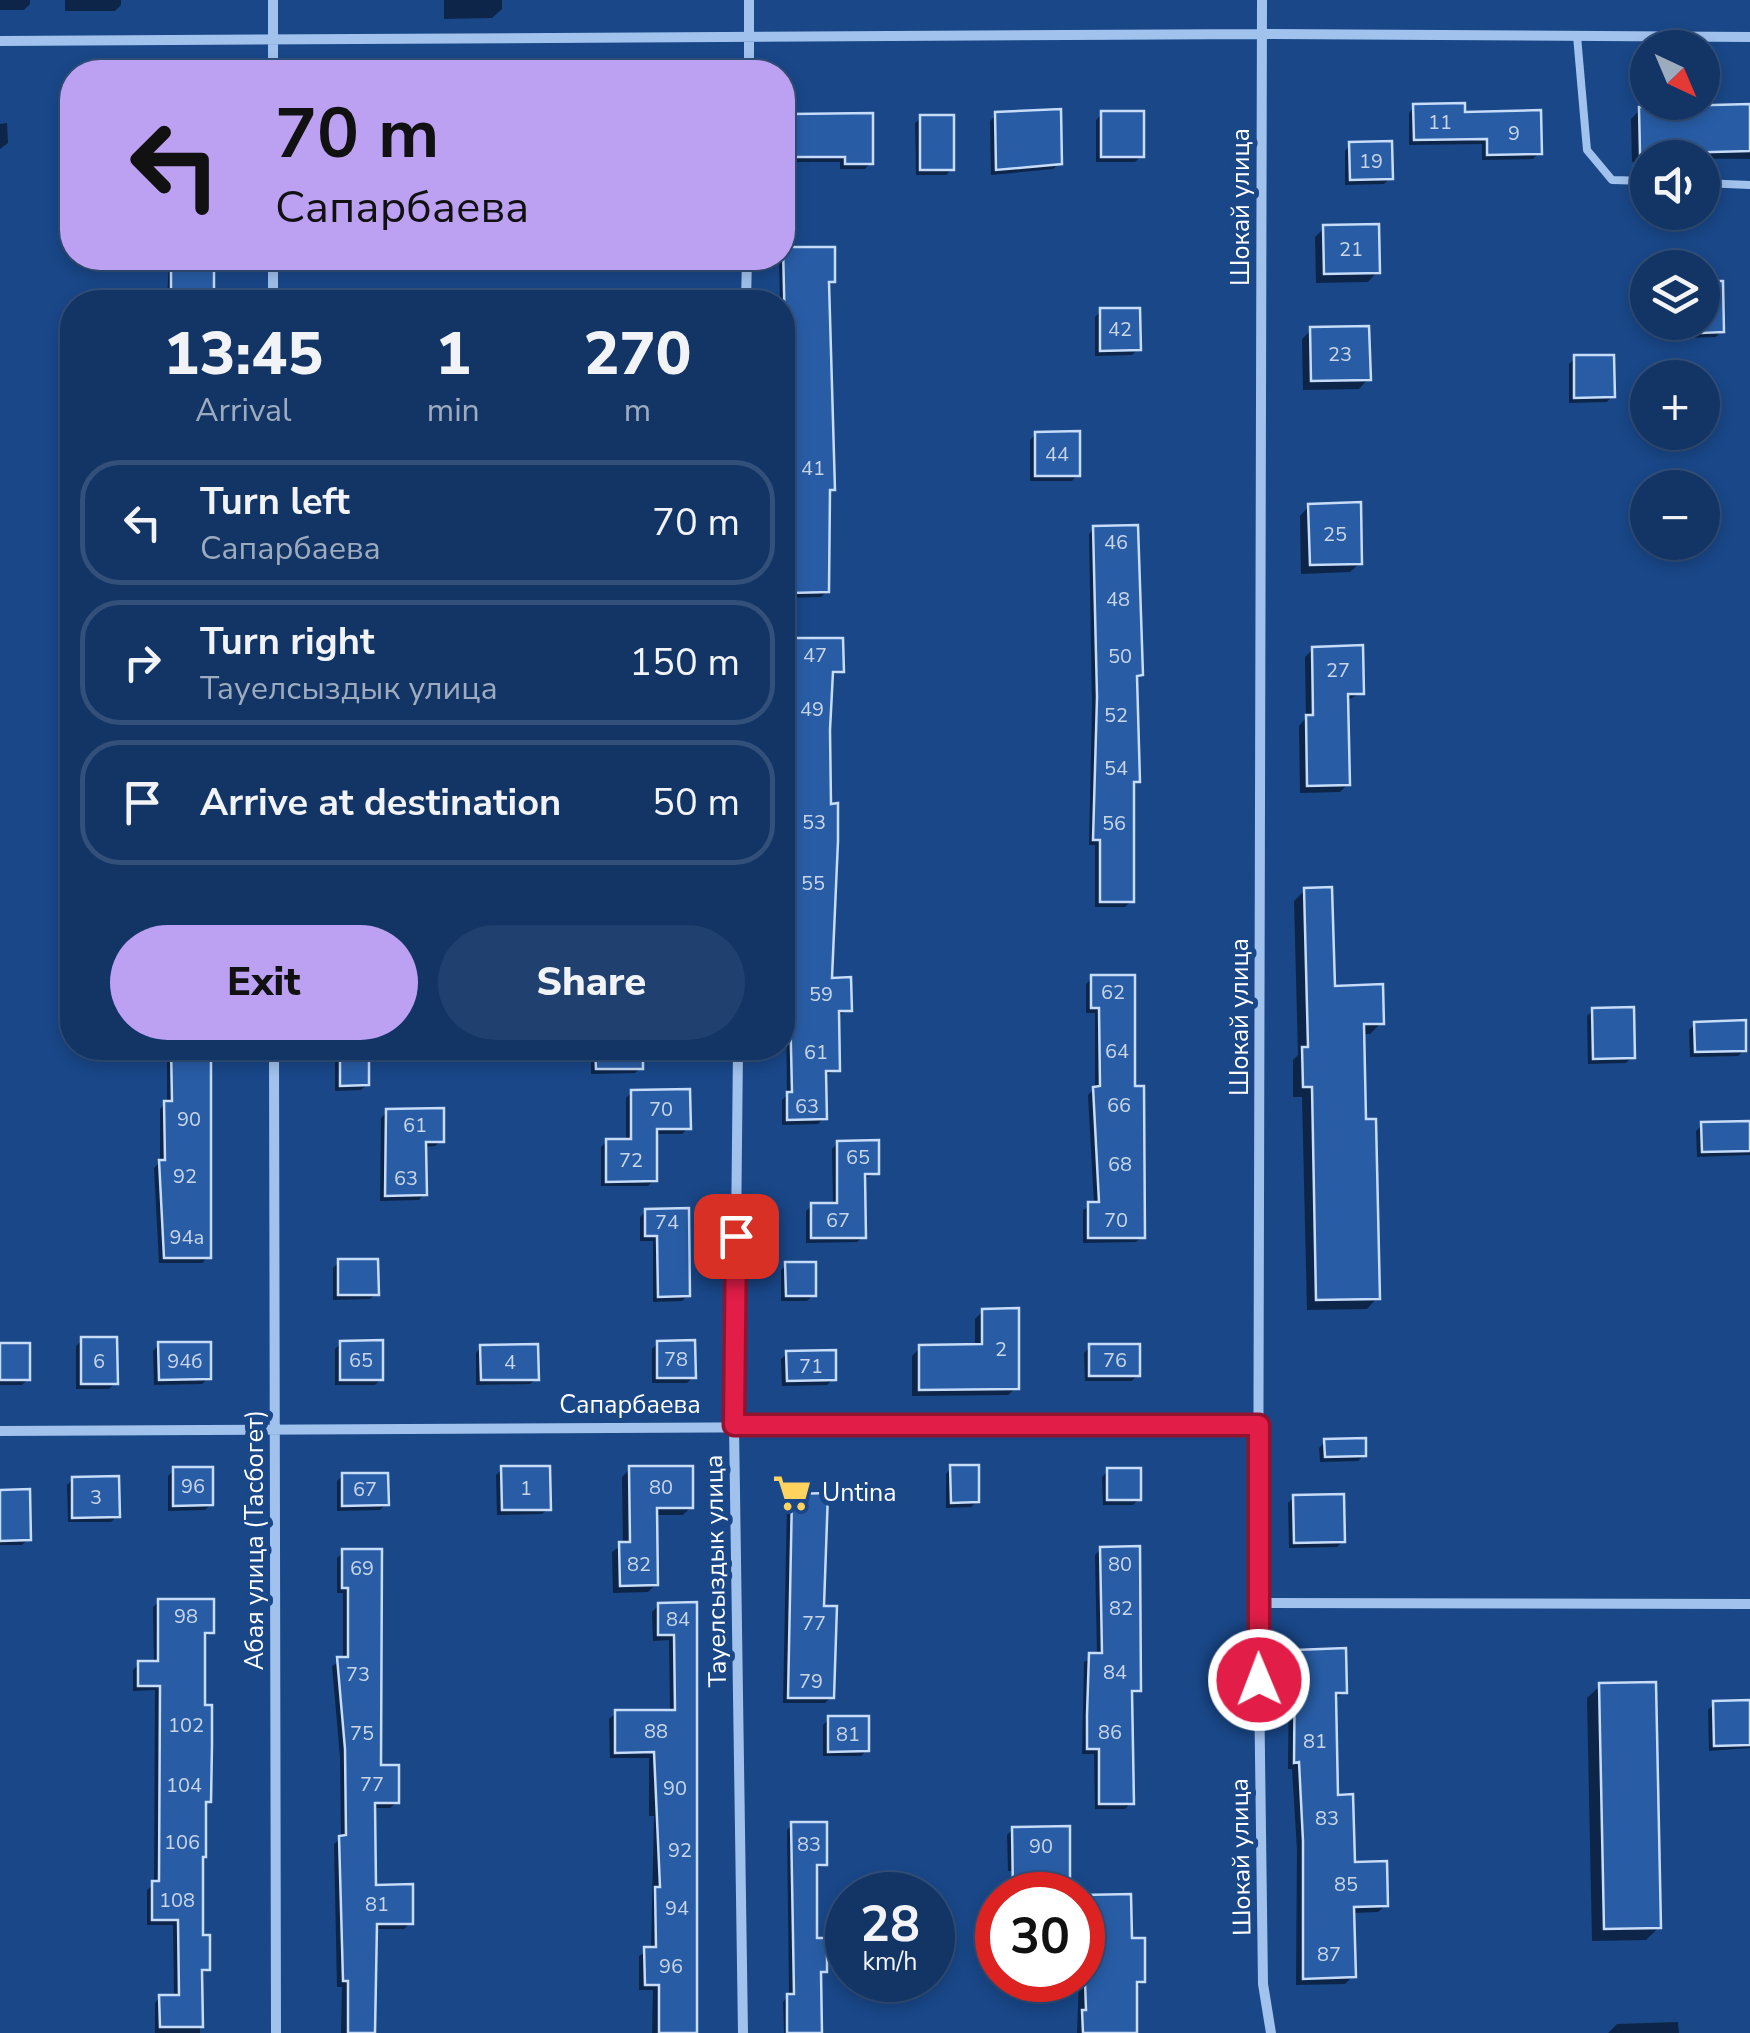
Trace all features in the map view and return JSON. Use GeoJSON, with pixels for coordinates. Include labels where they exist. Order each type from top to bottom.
{"type":"FeatureCollection","features":[{"type":"Feature","properties":{"kind":"street"},"geometry":{"type":"LineString","coordinates":[[273,0],[273,60]]}},
{"type":"Feature","properties":{"kind":"street"},"geometry":{"type":"LineString","coordinates":[[748,60],[749,0]]}},
{"type":"Feature","properties":{"kind":"street","name":"Шокай улица"},"geometry":{"type":"LineString","coordinates":[[1262,0],[1258,1603],[1263,1984],[1271,2033]]}},
{"type":"Feature","properties":{"kind":"street"},"geometry":{"type":"LineString","coordinates":[[0,41],[1262,34],[1750,37]]}},
{"type":"Feature","properties":{"kind":"street","name":"Абая улица (Тасбогет)"},"geometry":{"type":"LineString","coordinates":[[274,1060],[276,2033]]}},
{"type":"Feature","properties":{"kind":"street","name":"Тауелсыздык улица"},"geometry":{"type":"LineString","coordinates":[[738,1060],[734,1425],[743,2033]]}},
{"type":"Feature","properties":{"kind":"street","name":"Сапарбаева"},"geometry":{"type":"LineString","coordinates":[[0,1432],[275,1427],[1259,1425]]}},
{"type":"Feature","properties":{"kind":"street"},"geometry":{"type":"LineString","coordinates":[[1258,1603],[1750,1604]]}},
{"type":"Feature","properties":{"kind":"lane"},"geometry":{"type":"LineString","coordinates":[[1577,36],[1587,150],[1612,180],[1630,180]]}},
{"type":"Feature","properties":{"kind":"lane"},"geometry":{"type":"LineString","coordinates":[[1720,184],[1750,185]]}},
{"type":"Feature","properties":{"kind":"building"},"geometry":{"type":"Polygon","coordinates":[[[1465,103],[1465,112],[1541,110],[1542,154],[1487,155],[1487,139],[1414,140],[1413,104],[1465,103]]]}},
{"type":"Feature","properties":{"kind":"building"},"geometry":{"type":"Polygon","coordinates":[[[1750,104],[1750,151],[1720,152],[1720,140],[1640,140],[1639,120],[1720,120],[1720,105],[1750,104]]]}},
{"type":"Feature","properties":{"kind":"building"},"geometry":{"type":"Polygon","coordinates":[[[1061,109],[1062,164],[996,170],[995,112],[1061,109]]]}},
{"type":"Feature","properties":{"kind":"building"},"geometry":{"type":"Polygon","coordinates":[[[1101,111],[1144,111],[1144,157],[1101,157],[1101,111]]]}},
{"type":"Feature","properties":{"kind":"building"},"geometry":{"type":"Polygon","coordinates":[[[873,113],[873,164],[845,164],[845,157],[795,157],[795,114],[873,113]]]}},
{"type":"Feature","properties":{"kind":"building"},"geometry":{"type":"Polygon","coordinates":[[[920,115],[954,115],[954,170],[920,170],[920,115]]]}},
{"type":"Feature","properties":{"kind":"building"},"geometry":{"type":"Polygon","coordinates":[[[1392,141],[1393,179],[1350,180],[1349,142],[1392,141]]]}},
{"type":"Feature","properties":{"kind":"building"},"geometry":{"type":"Polygon","coordinates":[[[1379,224],[1380,273],[1324,274],[1323,225],[1379,224]]]}},
{"type":"Feature","properties":{"kind":"building"},"geometry":{"type":"Polygon","coordinates":[[[795,247],[835,247],[835,282],[829,282],[835,490],[830,490],[829,592],[795,593],[795,290],[784,290],[784,270],[795,270],[795,247]]]}},
{"type":"Feature","properties":{"kind":"building"},"geometry":{"type":"Polygon","coordinates":[[[171,270],[214,270],[214,290],[171,290],[171,270]]]}},
{"type":"Feature","properties":{"kind":"building"},"geometry":{"type":"Polygon","coordinates":[[[1720,281],[1723,281],[1724,332],[1720,332],[1720,281]]]}},
{"type":"Feature","properties":{"kind":"building"},"geometry":{"type":"Polygon","coordinates":[[[1100,308],[1140,308],[1141,350],[1100,351],[1100,308]]]}},
{"type":"Feature","properties":{"kind":"building"},"geometry":{"type":"Polygon","coordinates":[[[1369,326],[1371,380],[1311,381],[1310,327],[1369,326]]]}},
{"type":"Feature","properties":{"kind":"building"},"geometry":{"type":"Polygon","coordinates":[[[1574,355],[1614,355],[1615,397],[1574,398],[1574,355]]]}},
{"type":"Feature","properties":{"kind":"building"},"geometry":{"type":"Polygon","coordinates":[[[1080,431],[1080,476],[1035,476],[1035,432],[1080,431]]]}},
{"type":"Feature","properties":{"kind":"building"},"geometry":{"type":"Polygon","coordinates":[[[1361,502],[1362,564],[1310,565],[1308,504],[1361,502]]]}},
{"type":"Feature","properties":{"kind":"building"},"geometry":{"type":"Polygon","coordinates":[[[1138,525],[1143,675],[1137,676],[1140,782],[1134,782],[1134,902],[1100,902],[1100,840],[1093,840],[1097,697],[1093,526],[1138,525]]]}},
{"type":"Feature","properties":{"kind":"building"},"geometry":{"type":"Polygon","coordinates":[[[795,638],[843,638],[844,672],[833,672],[830,730],[831,804],[838,803],[832,978],[851,977],[852,1011],[839,1011],[840,1071],[826,1071],[827,1119],[787,1120],[787,1092],[792,1092],[795,638]]]}},
{"type":"Feature","properties":{"kind":"building"},"geometry":{"type":"Polygon","coordinates":[[[1363,645],[1364,694],[1348,694],[1350,785],[1307,786],[1306,715],[1313,715],[1312,647],[1363,645]]]}},
{"type":"Feature","properties":{"kind":"building"},"geometry":{"type":"Polygon","coordinates":[[[1332,887],[1335,986],[1383,984],[1384,1024],[1364,1024],[1366,1119],[1376,1119],[1380,1299],[1316,1300],[1312,1087],[1303,1087],[1302,1047],[1308,1047],[1304,888],[1332,887]]]}},
{"type":"Feature","properties":{"kind":"building"},"geometry":{"type":"Polygon","coordinates":[[[1091,975],[1135,975],[1135,1086],[1144,1086],[1145,1238],[1088,1238],[1088,1202],[1099,1202],[1093,1087],[1100,1086],[1099,1008],[1091,1008],[1091,975]]]}},
{"type":"Feature","properties":{"kind":"building"},"geometry":{"type":"Polygon","coordinates":[[[1634,1007],[1635,1058],[1593,1059],[1592,1008],[1634,1007]]]}},
{"type":"Feature","properties":{"kind":"building"},"geometry":{"type":"Polygon","coordinates":[[[1746,1020],[1746,1051],[1695,1052],[1694,1022],[1746,1020]]]}},
{"type":"Feature","properties":{"kind":"building"},"geometry":{"type":"Polygon","coordinates":[[[171,1060],[211,1060],[211,1258],[164,1258],[159,1160],[165,1160],[164,1101],[172,1101],[171,1060]]]}},
{"type":"Feature","properties":{"kind":"building"},"geometry":{"type":"Polygon","coordinates":[[[340,1060],[369,1060],[369,1085],[340,1086],[340,1060]]]}},
{"type":"Feature","properties":{"kind":"building"},"geometry":{"type":"Polygon","coordinates":[[[596,1060],[643,1060],[643,1069],[596,1069],[596,1060]]]}},
{"type":"Feature","properties":{"kind":"building"},"geometry":{"type":"Polygon","coordinates":[[[690,1089],[691,1129],[657,1129],[657,1181],[606,1182],[606,1139],[631,1139],[631,1090],[690,1089]]]}},
{"type":"Feature","properties":{"kind":"building"},"geometry":{"type":"Polygon","coordinates":[[[444,1108],[444,1142],[426,1142],[427,1195],[385,1196],[386,1109],[444,1108]]]}},
{"type":"Feature","properties":{"kind":"building"},"geometry":{"type":"Polygon","coordinates":[[[1750,1121],[1750,1151],[1702,1152],[1701,1122],[1750,1121]]]}},
{"type":"Feature","properties":{"kind":"building"},"geometry":{"type":"Polygon","coordinates":[[[879,1140],[879,1174],[865,1174],[866,1238],[811,1238],[811,1203],[837,1203],[837,1141],[879,1140]]]}},
{"type":"Feature","properties":{"kind":"building"},"geometry":{"type":"Polygon","coordinates":[[[689,1208],[690,1296],[658,1297],[657,1236],[645,1236],[645,1209],[689,1208]]]}},
{"type":"Feature","properties":{"kind":"building"},"geometry":{"type":"Polygon","coordinates":[[[338,1259],[378,1259],[379,1295],[338,1295],[338,1259]]]}},
{"type":"Feature","properties":{"kind":"building"},"geometry":{"type":"Polygon","coordinates":[[[785,1262],[816,1262],[816,1296],[786,1296],[785,1262]]]}},
{"type":"Feature","properties":{"kind":"building"},"geometry":{"type":"Polygon","coordinates":[[[1019,1308],[1019,1389],[919,1390],[919,1345],[982,1344],[982,1309],[1019,1308]]]}},
{"type":"Feature","properties":{"kind":"building"},"geometry":{"type":"Polygon","coordinates":[[[81,1337],[117,1337],[118,1384],[81,1384],[81,1337]]]}},
{"type":"Feature","properties":{"kind":"building"},"geometry":{"type":"Polygon","coordinates":[[[383,1340],[383,1380],[340,1380],[340,1341],[383,1340]]]}},
{"type":"Feature","properties":{"kind":"building"},"geometry":{"type":"Polygon","coordinates":[[[695,1340],[696,1378],[657,1378],[657,1341],[695,1340]]]}},
{"type":"Feature","properties":{"kind":"building"},"geometry":{"type":"Polygon","coordinates":[[[158,1342],[211,1342],[211,1379],[159,1380],[158,1342]]]}},
{"type":"Feature","properties":{"kind":"building"},"geometry":{"type":"Polygon","coordinates":[[[0,1343],[30,1343],[30,1380],[0,1380],[0,1343]]]}},
{"type":"Feature","properties":{"kind":"building"},"geometry":{"type":"Polygon","coordinates":[[[538,1344],[539,1380],[481,1380],[480,1345],[538,1344]]]}},
{"type":"Feature","properties":{"kind":"building"},"geometry":{"type":"Polygon","coordinates":[[[1089,1344],[1140,1344],[1140,1376],[1089,1376],[1089,1344]]]}},
{"type":"Feature","properties":{"kind":"building"},"geometry":{"type":"Polygon","coordinates":[[[836,1350],[836,1380],[787,1381],[786,1351],[836,1350]]]}},
{"type":"Feature","properties":{"kind":"building"},"geometry":{"type":"Polygon","coordinates":[[[1366,1438],[1366,1456],[1325,1457],[1324,1439],[1366,1438]]]}},
{"type":"Feature","properties":{"kind":"building"},"geometry":{"type":"Polygon","coordinates":[[[950,1465],[979,1465],[979,1502],[951,1503],[950,1465]]]}},
{"type":"Feature","properties":{"kind":"building"},"geometry":{"type":"Polygon","coordinates":[[[501,1466],[550,1466],[551,1510],[502,1510],[501,1466]]]}},
{"type":"Feature","properties":{"kind":"building"},"geometry":{"type":"Polygon","coordinates":[[[629,1466],[693,1466],[693,1508],[657,1508],[658,1585],[620,1586],[619,1542],[630,1542],[629,1466]]]}},
{"type":"Feature","properties":{"kind":"building"},"geometry":{"type":"Polygon","coordinates":[[[173,1467],[213,1467],[213,1505],[173,1506],[173,1467]]]}},
{"type":"Feature","properties":{"kind":"building"},"geometry":{"type":"Polygon","coordinates":[[[1107,1468],[1141,1468],[1141,1500],[1107,1500],[1107,1468]]]}},
{"type":"Feature","properties":{"kind":"building"},"geometry":{"type":"Polygon","coordinates":[[[342,1473],[388,1473],[389,1505],[342,1506],[342,1473]]]}},
{"type":"Feature","properties":{"kind":"building"},"geometry":{"type":"Polygon","coordinates":[[[119,1476],[120,1517],[72,1518],[72,1477],[119,1476]]]}},
{"type":"Feature","properties":{"kind":"building"},"geometry":{"type":"Polygon","coordinates":[[[30,1489],[31,1540],[0,1541],[0,1490],[30,1489]]]}},
{"type":"Feature","properties":{"kind":"building"},"geometry":{"type":"Polygon","coordinates":[[[828,1493],[824,1606],[837,1606],[834,1698],[788,1698],[792,1494],[828,1493]]]}},
{"type":"Feature","properties":{"kind":"building"},"geometry":{"type":"Polygon","coordinates":[[[1344,1494],[1345,1542],[1294,1543],[1293,1495],[1344,1494]]]}},
{"type":"Feature","properties":{"kind":"building"},"geometry":{"type":"Polygon","coordinates":[[[1140,1546],[1141,1691],[1132,1691],[1134,1804],[1099,1804],[1099,1749],[1087,1749],[1087,1715],[1089,1653],[1102,1653],[1100,1547],[1140,1546]]]}},
{"type":"Feature","properties":{"kind":"building"},"geometry":{"type":"Polygon","coordinates":[[[342,1549],[382,1549],[381,1765],[399,1765],[399,1803],[375,1803],[376,1885],[413,1884],[413,1924],[377,1924],[375,2033],[348,2033],[348,1981],[343,1981],[339,1836],[346,1835],[345,1749],[337,1657],[348,1657],[348,1588],[342,1588],[342,1549]]]}},
{"type":"Feature","properties":{"kind":"building"},"geometry":{"type":"Polygon","coordinates":[[[158,1599],[214,1599],[214,1633],[205,1633],[205,1705],[212,1705],[212,1745],[211,1802],[206,1802],[203,1857],[203,1935],[210,1935],[210,1970],[202,1970],[203,2027],[160,2027],[159,1995],[179,1995],[178,1920],[152,1920],[152,1881],[159,1881],[160,1686],[138,1686],[138,1661],[158,1661],[158,1599]]]}},
{"type":"Feature","properties":{"kind":"building"},"geometry":{"type":"Polygon","coordinates":[[[697,1602],[697,2033],[659,2033],[659,1985],[645,1985],[644,1947],[656,1947],[655,1887],[660,1887],[654,1752],[615,1753],[615,1710],[675,1710],[674,1635],[658,1635],[658,1603],[697,1602]]]}},
{"type":"Feature","properties":{"kind":"building"},"geometry":{"type":"Polygon","coordinates":[[[1346,1648],[1347,1693],[1336,1693],[1338,1795],[1353,1794],[1355,1862],[1387,1861],[1388,1906],[1354,1907],[1356,1977],[1303,1979],[1303,1841],[1299,1762],[1294,1763],[1295,1650],[1346,1648]]]}},
{"type":"Feature","properties":{"kind":"building"},"geometry":{"type":"Polygon","coordinates":[[[1656,1682],[1661,1928],[1604,1929],[1599,1683],[1656,1682]]]}},
{"type":"Feature","properties":{"kind":"building"},"geometry":{"type":"Polygon","coordinates":[[[1750,1700],[1750,1745],[1714,1746],[1713,1701],[1750,1700]]]}},
{"type":"Feature","properties":{"kind":"building"},"geometry":{"type":"Polygon","coordinates":[[[828,1716],[869,1716],[869,1751],[828,1752],[828,1716]]]}},
{"type":"Feature","properties":{"kind":"building"},"geometry":{"type":"Polygon","coordinates":[[[791,1822],[827,1822],[827,1865],[817,1865],[817,1938],[825,1938],[822,2033],[787,2033],[787,1994],[794,1994],[791,1822]]]}},
{"type":"Feature","properties":{"kind":"building"},"geometry":{"type":"Polygon","coordinates":[[[1070,1826],[1070,1872],[1013,1872],[1012,1827],[1070,1826]]]}},
{"type":"Feature","properties":{"kind":"building"},"geometry":{"type":"Polygon","coordinates":[[[1131,1894],[1132,1938],[1145,1938],[1145,1982],[1137,1982],[1137,2033],[1083,2033],[1082,2010],[1086,2010],[1086,2002],[1105,2002],[1105,1895],[1131,1894]]]}},
{"type":"Feature","properties":{"kind":"place","name":"Untina"},"geometry":{"type":"Point","coordinates":[792,1493]}},
{"type":"Feature","properties":{"kind":"route"},"geometry":{"type":"LineString","coordinates":[[736,1236],[734,1425],[1259,1425],[1259,1680]]}}]}
